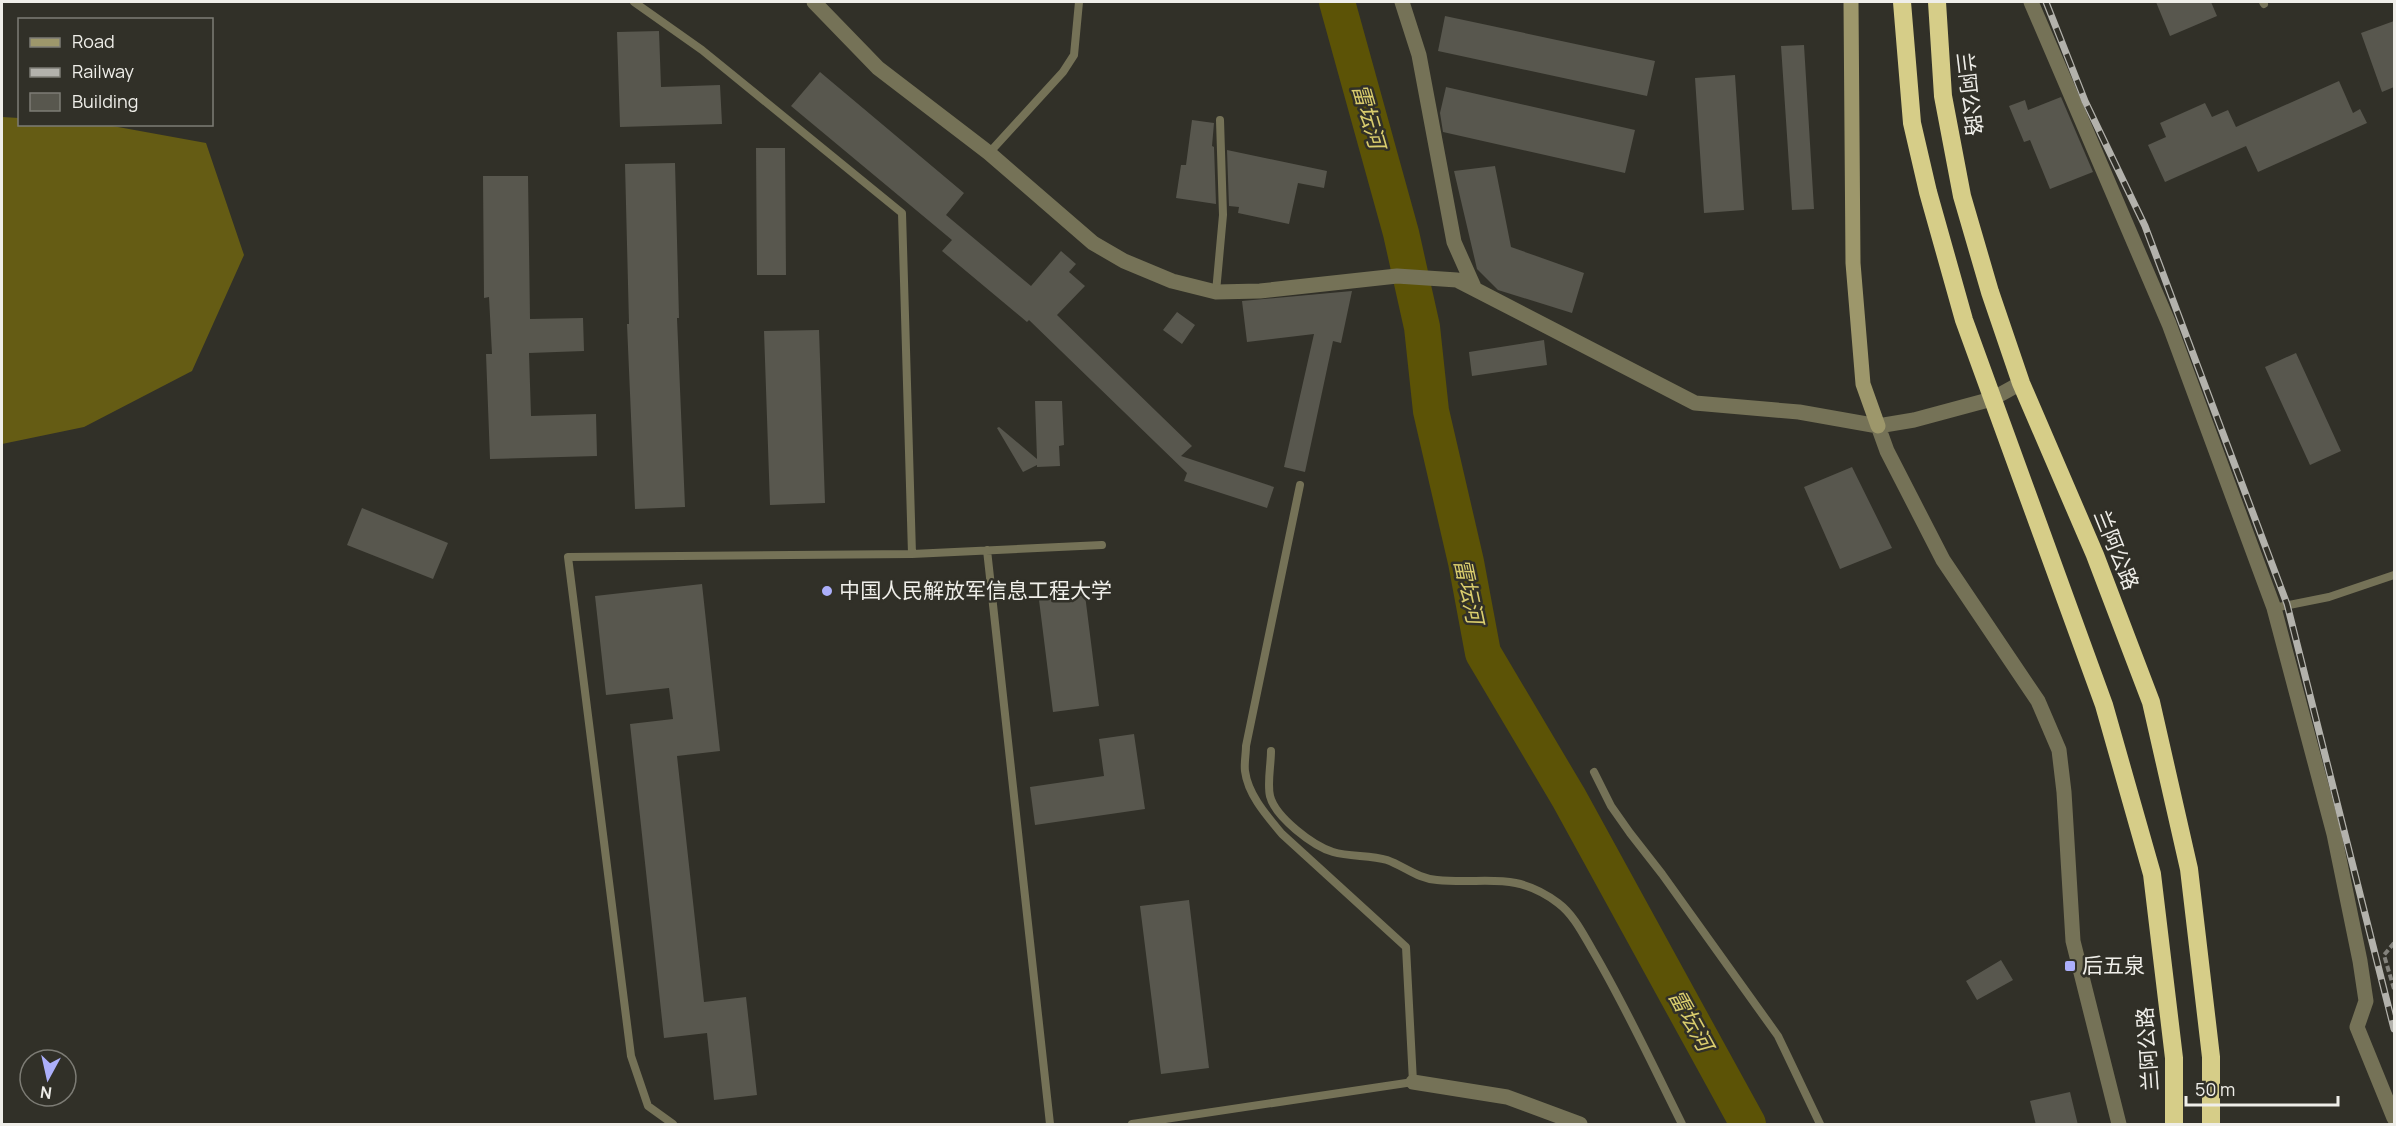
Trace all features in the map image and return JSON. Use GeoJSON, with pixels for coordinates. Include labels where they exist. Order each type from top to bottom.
{"type":"FeatureCollection","features":[{"type":"Feature","properties":{"kind":"highway","name":"兰阿公路"},"geometry":{"type":"LineString","coordinates":[[1902,2],[1912,123],[1928,192],[1964,320],[2104,705],[2152,874],[2174,1058],[2174,1125]]}},
{"type":"Feature","properties":{"kind":"highway","name":"兰阿公路"},"geometry":{"type":"LineString","coordinates":[[1937,2],[1943,96],[1962,196],[1990,292],[2021,383],[2095,555],[2151,702],[2189,869],[2211,1057],[2211,1125]]}},
{"type":"Feature","properties":{"kind":"street"},"geometry":{"type":"LineString","coordinates":[[814,2],[878,68],[989,153],[1093,243],[1149,273],[1193,287],[1216,292],[1260,291],[1397,276],[1457,280],[1695,403],[1799,412],[1878,426],[1914,420],[1992,399],[2021,383]]}},
{"type":"Feature","properties":{"kind":"street"},"geometry":{"type":"LineString","coordinates":[[1402,2],[1419,55],[1454,242],[1474,287]]}},
{"type":"Feature","properties":{"kind":"street"},"geometry":{"type":"LineString","coordinates":[[1851,2],[1853,263],[1863,384],[1887,451],[1943,560],[2038,701],[2059,750],[2064,792],[2073,940],[2119,1125]]}},
{"type":"Feature","properties":{"kind":"street"},"geometry":{"type":"LineString","coordinates":[[2031,2],[2169,324],[2274,608],[2334,834],[2358,950],[2366,1001],[2358,1027],[2394,1118]]}},
{"type":"Feature","properties":{"kind":"street"},"geometry":{"type":"LineString","coordinates":[[1413,1082],[1506,1097],[1580,1125]]}},
{"type":"Feature","properties":{"kind":"lane"},"geometry":{"type":"LineString","coordinates":[[634,2],[702,50],[902,213],[912,554]]}},
{"type":"Feature","properties":{"kind":"lane"},"geometry":{"type":"LineString","coordinates":[[989,153],[1063,72],[1074,55],[1079,2]]}},
{"type":"Feature","properties":{"kind":"lane"},"geometry":{"type":"LineString","coordinates":[[1216,292],[1223,215],[1220,120]]}},
{"type":"Feature","properties":{"kind":"lane"},"geometry":{"type":"LineString","coordinates":[[1132,1125],[1413,1082],[1406,947],[1282,834],[1265,813],[1251,789],[1245,771],[1246,746],[1300,485]]}},
{"type":"Feature","properties":{"kind":"lane"},"geometry":{"type":"LineString","coordinates":[[673,1125],[648,1106],[631,1056],[568,557],[912,554],[1102,545]]}},
{"type":"Feature","properties":{"kind":"lane"},"geometry":{"type":"LineString","coordinates":[[987,550],[1050,1125]]}},
{"type":"Feature","properties":{"kind":"lane"},"geometry":{"type":"LineString","coordinates":[[2274,608],[2329,597],[2394,575]]}},
{"type":"Feature","properties":{"kind":"lane"},"geometry":{"type":"LineString","coordinates":[[1271,751],[1270,797],[1280,813],[1296,829],[1320,847],[1334,852],[1387,860],[1429,879],[1493,879],[1522,884],[1539,891],[1561,905],[1575,920],[1607,976],[1682,1125]]}},
{"type":"Feature","properties":{"kind":"lane"},"geometry":{"type":"LineString","coordinates":[[1594,772],[1611,806],[1778,1036],[1820,1125]]}},
{"type":"Feature","properties":{"kind":"path"},"geometry":{"type":"LineString","coordinates":[[2394,943],[2384,955],[2394,989]]}},
{"type":"Feature","properties":{"kind":"shaded area"},"geometry":{"type":"Polygon","coordinates":[[[2,117],[18,118],[18,126],[112,126],[206,143],[244,255],[192,371],[84,427],[2,444],[2,117]]]}},
{"type":"Feature","properties":{"kind":"building"},"geometry":{"type":"Polygon","coordinates":[[[2156,2],[2211,2],[2217,16],[2170,36],[2156,2]]]}},
{"type":"Feature","properties":{"kind":"building"},"geometry":{"type":"Polygon","coordinates":[[[1445,16],[1655,61],[1647,96],[1438,51],[1445,16]]]}},
{"type":"Feature","properties":{"kind":"building"},"geometry":{"type":"Polygon","coordinates":[[[2394,21],[2394,87],[2382,92],[2361,33],[2394,21]]]}},
{"type":"Feature","properties":{"kind":"building"},"geometry":{"type":"Polygon","coordinates":[[[659,31],[661,87],[720,85],[722,124],[620,127],[617,32],[659,31]]]}},
{"type":"Feature","properties":{"kind":"building"},"geometry":{"type":"Polygon","coordinates":[[[1804,45],[1814,209],[1792,210],[1781,46],[1804,45]]]}},
{"type":"Feature","properties":{"kind":"building"},"geometry":{"type":"Polygon","coordinates":[[[820,72],[964,193],[946,215],[1031,286],[1061,251],[1076,264],[1069,272],[1085,286],[1057,315],[1192,446],[1181,456],[1274,487],[1267,508],[1184,481],[1187,473],[1029,320],[1027,322],[942,251],[952,240],[791,106],[820,72]]]}},
{"type":"Feature","properties":{"kind":"building"},"geometry":{"type":"Polygon","coordinates":[[[1735,75],[1744,210],[1704,213],[1695,78],[1735,75]]]}},
{"type":"Feature","properties":{"kind":"building"},"geometry":{"type":"Polygon","coordinates":[[[2339,81],[2353,113],[2360,109],[2367,123],[2258,172],[2246,146],[2165,182],[2148,145],[2166,137],[2160,123],[2205,103],[2212,117],[2228,110],[2236,127],[2339,81]]]}},
{"type":"Feature","properties":{"kind":"building"},"geometry":{"type":"Polygon","coordinates":[[[1446,87],[1635,130],[1625,173],[1443,132],[1440,113],[1446,87]]]}},
{"type":"Feature","properties":{"kind":"building"},"geometry":{"type":"Polygon","coordinates":[[[2061,97],[2093,172],[2050,189],[2030,140],[2024,142],[2009,106],[2025,100],[2028,110],[2061,97]]]}},
{"type":"Feature","properties":{"kind":"building"},"geometry":{"type":"Polygon","coordinates":[[[1192,120],[1214,123],[1212,146],[1214,147],[1216,204],[1176,198],[1181,165],[1186,165],[1192,120]]]}},
{"type":"Feature","properties":{"kind":"building"},"geometry":{"type":"Polygon","coordinates":[[[756,148],[785,148],[786,275],[757,275],[756,148]]]}},
{"type":"Feature","properties":{"kind":"building"},"geometry":{"type":"Polygon","coordinates":[[[1227,150],[1327,171],[1324,188],[1298,183],[1289,224],[1238,213],[1239,207],[1229,206],[1227,150]]]}},
{"type":"Feature","properties":{"kind":"building"},"geometry":{"type":"Polygon","coordinates":[[[675,163],[679,318],[677,318],[685,507],[635,509],[627,324],[629,324],[625,164],[675,163]]]}},
{"type":"Feature","properties":{"kind":"building"},"geometry":{"type":"Polygon","coordinates":[[[1495,166],[1511,247],[1584,273],[1572,313],[1498,290],[1477,269],[1454,171],[1495,166]]]}},
{"type":"Feature","properties":{"kind":"building"},"geometry":{"type":"Polygon","coordinates":[[[483,176],[528,176],[530,319],[583,318],[584,351],[529,353],[531,416],[596,414],[597,456],[490,459],[486,354],[492,354],[489,297],[484,298],[483,176]]]}},
{"type":"Feature","properties":{"kind":"building"},"geometry":{"type":"Polygon","coordinates":[[[1352,291],[1341,343],[1333,341],[1305,472],[1284,467],[1314,334],[1247,342],[1242,301],[1352,291]]]}},
{"type":"Feature","properties":{"kind":"building"},"geometry":{"type":"Polygon","coordinates":[[[1177,312],[1195,325],[1182,344],[1163,330],[1177,312]]]}},
{"type":"Feature","properties":{"kind":"building"},"geometry":{"type":"Polygon","coordinates":[[[819,330],[825,503],[770,505],[764,331],[819,330]]]}},
{"type":"Feature","properties":{"kind":"building"},"geometry":{"type":"Polygon","coordinates":[[[1544,340],[1547,365],[1472,376],[1469,352],[1544,340]]]}},
{"type":"Feature","properties":{"kind":"building"},"geometry":{"type":"Polygon","coordinates":[[[2296,353],[2341,451],[2310,465],[2265,367],[2296,353]]]}},
{"type":"Feature","properties":{"kind":"building"},"geometry":{"type":"Polygon","coordinates":[[[1035,401],[1062,401],[1064,445],[1059,446],[1060,466],[1037,467],[1037,465],[1023,472],[997,428],[999,427],[1037,459],[1035,401]]]}},
{"type":"Feature","properties":{"kind":"building"},"geometry":{"type":"Polygon","coordinates":[[[1852,467],[1892,548],[1840,569],[1804,487],[1852,467]]]}},
{"type":"Feature","properties":{"kind":"building"},"geometry":{"type":"Polygon","coordinates":[[[362,508],[448,543],[433,579],[347,545],[362,508]]]}},
{"type":"Feature","properties":{"kind":"building"},"geometry":{"type":"Polygon","coordinates":[[[702,584],[720,751],[677,756],[704,1002],[746,997],[757,1095],[714,1100],[707,1033],[664,1038],[630,724],[673,719],[669,688],[606,695],[595,596],[702,584]]]}},
{"type":"Feature","properties":{"kind":"building"},"geometry":{"type":"Polygon","coordinates":[[[1085,595],[1099,706],[1053,712],[1039,600],[1085,595]]]}},
{"type":"Feature","properties":{"kind":"building"},"geometry":{"type":"Polygon","coordinates":[[[1134,734],[1145,809],[1035,825],[1030,787],[1104,776],[1099,739],[1134,734]]]}},
{"type":"Feature","properties":{"kind":"building"},"geometry":{"type":"Polygon","coordinates":[[[1189,900],[1209,1068],[1161,1074],[1140,906],[1189,900]]]}},
{"type":"Feature","properties":{"kind":"building"},"geometry":{"type":"Polygon","coordinates":[[[2001,960],[2013,980],[1977,1000],[1966,981],[2001,960]]]}},
{"type":"Feature","properties":{"kind":"building"},"geometry":{"type":"Polygon","coordinates":[[[2070,1092],[2078,1125],[2036,1125],[2030,1101],[2070,1092]]]}},
{"type":"Feature","properties":{"kind":"waterway","name":"雷坛河"},"geometry":{"type":"LineString","coordinates":[[1337,2],[1401,233],[1422,327],[1431,411],[1466,562],[1483,653],[1569,798],[1748,1124]]}},
{"type":"Feature","properties":{"kind":"railway"},"geometry":{"type":"LineString","coordinates":[[2046,2],[2085,101],[2145,226],[2287,604],[2394,1029]]}},
{"type":"Feature","properties":{"kind":"place","name":"中国人民解放军信息工程大学"},"geometry":{"type":"Point","coordinates":[827,591]}},
{"type":"Feature","properties":{"kind":"place","name":"后五泉"},"geometry":{"type":"Point","coordinates":[2070,966]}}]}
